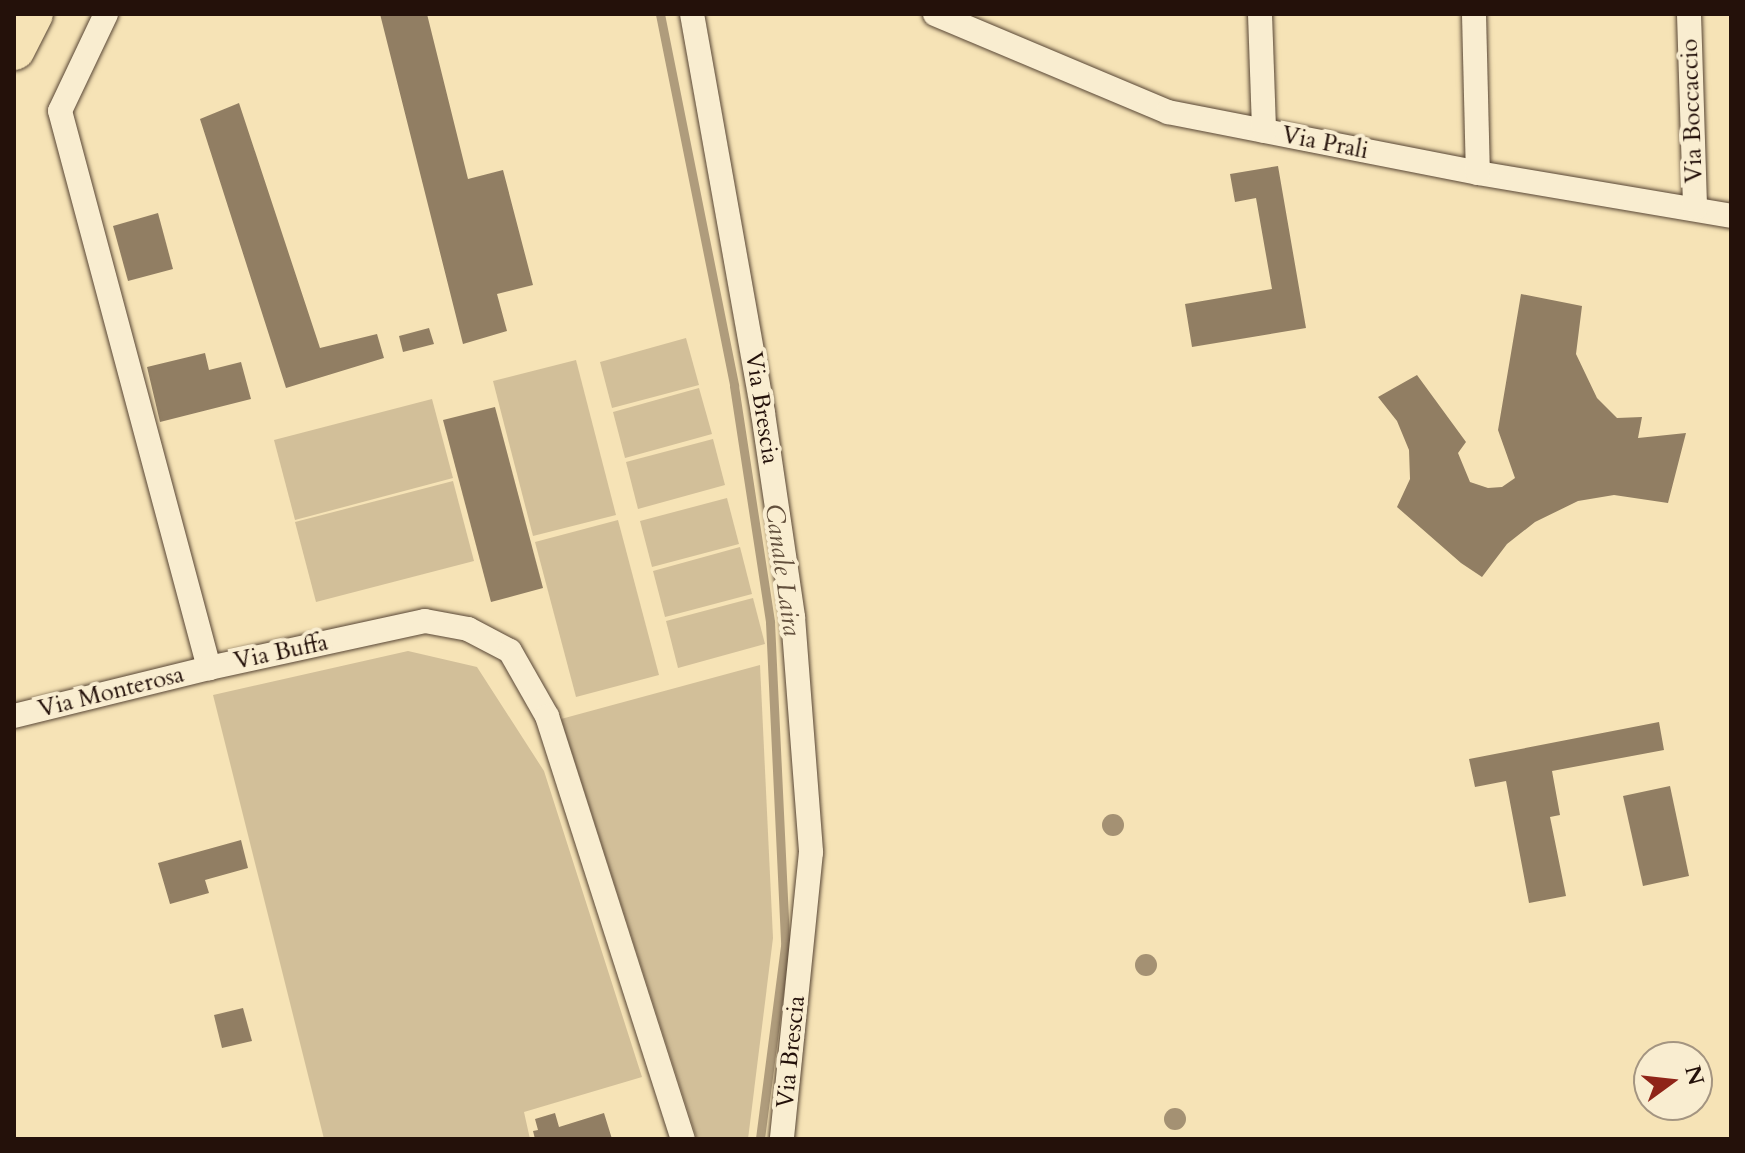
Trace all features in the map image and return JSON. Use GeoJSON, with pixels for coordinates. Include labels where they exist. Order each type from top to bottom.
{"type":"FeatureCollection","features":[{"type":"Feature","properties":{"kind":"highway"},"geometry":{"type":"LineString","coordinates":[[14,49],[32,14]]}},
{"type":"Feature","properties":{"kind":"street","name":"Via Buffa"},"geometry":{"type":"LineString","coordinates":[[106,14],[60,111],[209,668],[425,621],[468,629],[510,651],[547,716],[683,1139]]}},
{"type":"Feature","properties":{"kind":"street","name":"Via Brescia"},"geometry":{"type":"LineString","coordinates":[[692,14],[763,413],[793,617],[811,852],[782,1139]]}},
{"type":"Feature","properties":{"kind":"street","name":"Via Prali"},"geometry":{"type":"LineString","coordinates":[[935,14],[1168,112],[1478,173],[1731,216]]}},
{"type":"Feature","properties":{"kind":"street"},"geometry":{"type":"LineString","coordinates":[[1260,14],[1264,131]]}},
{"type":"Feature","properties":{"kind":"street"},"geometry":{"type":"LineString","coordinates":[[1474,14],[1478,173]]}},
{"type":"Feature","properties":{"kind":"street","name":"Via Boccaccio"},"geometry":{"type":"LineString","coordinates":[[1689,14],[1695,208]]}},
{"type":"Feature","properties":{"kind":"street","name":"Via Monterosa"},"geometry":{"type":"LineString","coordinates":[[14,716],[209,668]]}},
{"type":"Feature","properties":{"kind":"shaded area"},"geometry":{"type":"Polygon","coordinates":[[[686,338],[699,385],[612,408],[600,362],[686,338]]]}},
{"type":"Feature","properties":{"kind":"shaded area"},"geometry":{"type":"Polygon","coordinates":[[[576,360],[616,515],[533,536],[493,381],[576,360]]]}},
{"type":"Feature","properties":{"kind":"shaded area"},"geometry":{"type":"Polygon","coordinates":[[[699,388],[712,434],[625,458],[613,412],[699,388]]]}},
{"type":"Feature","properties":{"kind":"shaded area"},"geometry":{"type":"Polygon","coordinates":[[[432,399],[453,478],[295,520],[274,440],[432,399]]]}},
{"type":"Feature","properties":{"kind":"shaded area"},"geometry":{"type":"Polygon","coordinates":[[[713,439],[725,485],[638,509],[626,462],[713,439]]]}},
{"type":"Feature","properties":{"kind":"shaded area"},"geometry":{"type":"Polygon","coordinates":[[[453,481],[474,561],[316,602],[295,522],[453,481]]]}},
{"type":"Feature","properties":{"kind":"shaded area"},"geometry":{"type":"Polygon","coordinates":[[[727,498],[739,544],[652,567],[640,521],[727,498]]]}},
{"type":"Feature","properties":{"kind":"shaded area"},"geometry":{"type":"Polygon","coordinates":[[[618,520],[659,675],[576,697],[535,542],[618,520]]]}},
{"type":"Feature","properties":{"kind":"shaded area"},"geometry":{"type":"Polygon","coordinates":[[[740,547],[752,594],[665,617],[653,571],[740,547]]]}},
{"type":"Feature","properties":{"kind":"shaded area"},"geometry":{"type":"Polygon","coordinates":[[[753,598],[765,644],[678,668],[666,621],[753,598]]]}},
{"type":"Feature","properties":{"kind":"shaded area"},"geometry":{"type":"Polygon","coordinates":[[[408,651],[477,667],[544,771],[642,1077],[524,1112],[530,1139],[324,1139],[213,695],[408,651]]]}},
{"type":"Feature","properties":{"kind":"shaded area"},"geometry":{"type":"Polygon","coordinates":[[[760,665],[773,938],[748,1139],[697,1139],[561,719],[760,665]]]}},
{"type":"Feature","properties":{"kind":"building"},"geometry":{"type":"Polygon","coordinates":[[[380,14],[427,14],[468,179],[503,170],[533,285],[497,294],[507,331],[463,344],[380,14]]]}},
{"type":"Feature","properties":{"kind":"building"},"geometry":{"type":"Polygon","coordinates":[[[239,103],[320,348],[377,334],[384,358],[286,388],[200,119],[239,103]]]}},
{"type":"Feature","properties":{"kind":"building"},"geometry":{"type":"Polygon","coordinates":[[[1278,166],[1306,328],[1192,347],[1185,304],[1272,289],[1256,198],[1235,202],[1230,174],[1278,166]]]}},
{"type":"Feature","properties":{"kind":"building"},"geometry":{"type":"Polygon","coordinates":[[[158,213],[173,269],[128,281],[113,226],[158,213]]]}},
{"type":"Feature","properties":{"kind":"building"},"geometry":{"type":"Polygon","coordinates":[[[1521,294],[1582,306],[1576,354],[1597,398],[1617,418],[1642,417],[1638,438],[1686,433],[1668,503],[1614,495],[1578,501],[1535,522],[1507,544],[1482,577],[1461,563],[1397,507],[1410,479],[1409,450],[1397,421],[1378,397],[1417,375],[1466,442],[1458,453],[1470,482],[1488,488],[1502,487],[1515,478],[1498,430],[1521,294]]]}},
{"type":"Feature","properties":{"kind":"building"},"geometry":{"type":"Polygon","coordinates":[[[429,328],[434,344],[403,352],[399,336],[429,328]]]}},
{"type":"Feature","properties":{"kind":"building"},"geometry":{"type":"Polygon","coordinates":[[[205,353],[209,370],[241,362],[251,399],[160,422],[147,367],[205,353]]]}},
{"type":"Feature","properties":{"kind":"building"},"geometry":{"type":"Polygon","coordinates":[[[495,407],[543,588],[491,602],[443,420],[495,407]]]}},
{"type":"Feature","properties":{"kind":"building"},"geometry":{"type":"Polygon","coordinates":[[[1659,722],[1664,750],[1552,771],[1560,815],[1550,817],[1566,896],[1529,903],[1506,781],[1475,787],[1469,759],[1659,722]]]}},
{"type":"Feature","properties":{"kind":"building"},"geometry":{"type":"Polygon","coordinates":[[[1670,786],[1689,876],[1643,886],[1623,796],[1670,786]]]}},
{"type":"Feature","properties":{"kind":"building"},"geometry":{"type":"Polygon","coordinates":[[[241,840],[248,868],[205,880],[209,893],[170,904],[158,863],[241,840]]]}},
{"type":"Feature","properties":{"kind":"building"},"geometry":{"type":"Polygon","coordinates":[[[243,1008],[252,1041],[222,1048],[214,1015],[243,1008]]]}},
{"type":"Feature","properties":{"kind":"building"},"geometry":{"type":"Polygon","coordinates":[[[555,1113],[559,1127],[604,1113],[612,1139],[535,1139],[533,1131],[538,1130],[535,1119],[555,1113]]]}},
{"type":"Feature","properties":{"kind":"waterway","name":"Canale Laira"},"geometry":{"type":"LineString","coordinates":[[660,14],[734,386],[770,622],[785,946],[760,1139]]}}]}
